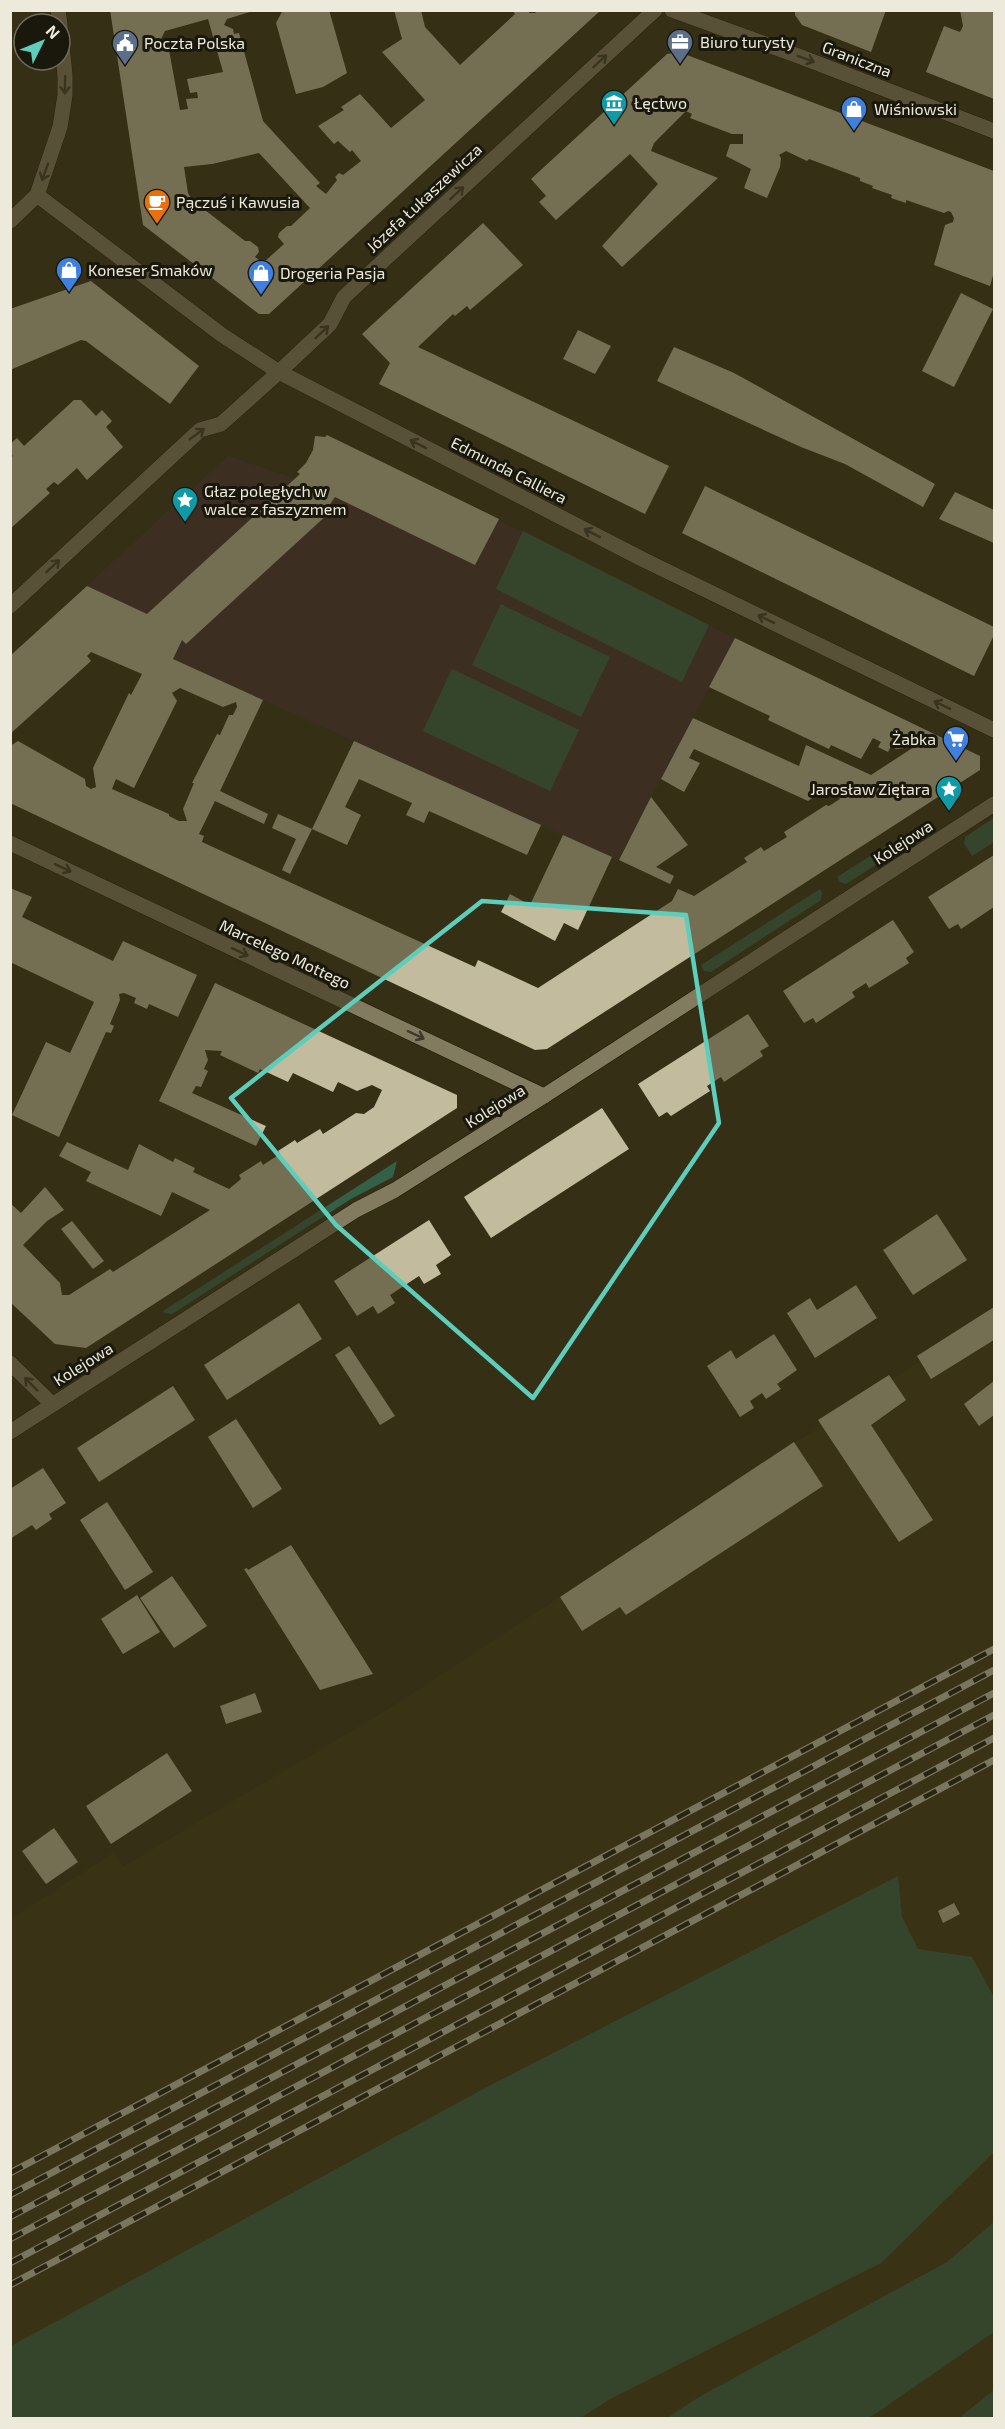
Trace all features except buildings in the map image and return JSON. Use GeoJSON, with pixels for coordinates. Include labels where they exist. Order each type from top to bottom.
{"type":"FeatureCollection","features":[{"type":"Feature","properties":{"kind":"street","name":"Józefa Łukaszewicza"},"geometry":{"type":"LineString","coordinates":[[10,606],[200,430],[221,424],[279,372],[330,324],[344,297],[655,10]]}},
{"type":"Feature","properties":{"kind":"street","name":"Graniczna"},"geometry":{"type":"LineString","coordinates":[[672,10],[994,131]]}},
{"type":"Feature","properties":{"kind":"street"},"geometry":{"type":"LineString","coordinates":[[10,221],[37,195],[54,149],[65,95],[65,72]]}},
{"type":"Feature","properties":{"kind":"street","name":"Edmunda Calliera"},"geometry":{"type":"LineString","coordinates":[[37,195],[222,335],[279,372],[644,560],[994,730]]}},
{"type":"Feature","properties":{"kind":"street","name":"Kolejowa"},"geometry":{"type":"LineString","coordinates":[[10,1432],[356,1210],[395,1190],[544,1096],[994,804]]}},
{"type":"Feature","properties":{"kind":"street","name":"Marcelego Mottego"},"geometry":{"type":"LineString","coordinates":[[10,843],[544,1096]]}},
{"type":"Feature","properties":{"kind":"street"},"geometry":{"type":"LineString","coordinates":[[10,1363],[52,1404]]}},
{"type":"Feature","properties":{"kind":"highlighted area"},"geometry":{"type":"Polygon","coordinates":[[[482,901],[686,915],[719,1123],[533,1398],[336,1225],[231,1098],[482,901]]]}},
{"type":"Feature","properties":{"kind":"shaded area"},"geometry":{"type":"Polygon","coordinates":[[[327,435],[735,638],[618,860],[62,609],[228,456],[295,479],[313,450],[315,436],[325,437],[327,435]]]}},
{"type":"Feature","properties":{"kind":"shaded area"},"geometry":{"type":"Polygon","coordinates":[[[994,1313],[994,2418],[11,2418],[11,1919],[113,1853],[124,1866],[392,1707],[994,1313]]]}},
{"type":"Feature","properties":{"kind":"green space"},"geometry":{"type":"Polygon","coordinates":[[[523,531],[709,625],[682,682],[496,589],[523,531]]]}},
{"type":"Feature","properties":{"kind":"green space"},"geometry":{"type":"Polygon","coordinates":[[[501,604],[610,657],[581,717],[472,665],[501,604]]]}},
{"type":"Feature","properties":{"kind":"green space"},"geometry":{"type":"Polygon","coordinates":[[[452,669],[579,730],[550,791],[423,731],[452,669]]]}},
{"type":"Feature","properties":{"kind":"green space"},"geometry":{"type":"Polygon","coordinates":[[[994,818],[994,842],[972,856],[964,843],[965,837],[994,818]]]}},
{"type":"Feature","properties":{"kind":"green space"},"geometry":{"type":"Polygon","coordinates":[[[897,839],[893,854],[846,884],[840,882],[837,877],[897,839]]]}},
{"type":"Feature","properties":{"kind":"green space"},"geometry":{"type":"Polygon","coordinates":[[[820,889],[821,900],[711,972],[704,971],[701,965],[820,889]]]}},
{"type":"Feature","properties":{"kind":"green space"},"geometry":{"type":"Polygon","coordinates":[[[397,1161],[393,1177],[351,1199],[172,1314],[164,1313],[163,1311],[397,1161]]]}},
{"type":"Feature","properties":{"kind":"green space"},"geometry":{"type":"Polygon","coordinates":[[[898,1876],[902,1917],[918,1949],[972,1957],[994,1997],[994,2152],[881,2263],[610,2399],[581,2418],[11,2418],[11,2346],[487,2087],[898,1876]]]}},
{"type":"Feature","properties":{"kind":"green space"},"geometry":{"type":"Polygon","coordinates":[[[994,2222],[994,2332],[869,2418],[667,2418],[699,2397],[947,2262],[994,2222]]]}},
{"type":"Feature","properties":{"kind":"green space"},"geometry":{"type":"Polygon","coordinates":[[[994,2390],[994,2418],[959,2418],[994,2390]]]}},
{"type":"Feature","properties":{"kind":"railway"},"geometry":{"type":"LineString","coordinates":[[10,2173],[994,1649]]}},
{"type":"Feature","properties":{"kind":"railway"},"geometry":{"type":"LineString","coordinates":[[10,2195],[994,1670]]}},
{"type":"Feature","properties":{"kind":"railway"},"geometry":{"type":"LineString","coordinates":[[10,2217],[994,1693]]}},
{"type":"Feature","properties":{"kind":"railway"},"geometry":{"type":"LineString","coordinates":[[10,2239],[994,1715]]}},
{"type":"Feature","properties":{"kind":"railway"},"geometry":{"type":"LineString","coordinates":[[10,2263],[994,1738]]}},
{"type":"Feature","properties":{"kind":"railway"},"geometry":{"type":"LineString","coordinates":[[10,2285],[994,1760]]}},
{"type":"Feature","properties":{"kind":"place","name":"Biuro turysty"},"geometry":{"type":"Point","coordinates":[680,65]}},
{"type":"Feature","properties":{"kind":"place","name":"Poczta Polska"},"geometry":{"type":"Point","coordinates":[125,66]}},
{"type":"Feature","properties":{"kind":"place","name":"Łęctwo"},"geometry":{"type":"Point","coordinates":[614,126]}},
{"type":"Feature","properties":{"kind":"place","name":"Wiśniowski"},"geometry":{"type":"Point","coordinates":[854,132]}},
{"type":"Feature","properties":{"kind":"place","name":"Pączuś i Kawusia"},"geometry":{"type":"Point","coordinates":[157,225]}},
{"type":"Feature","properties":{"kind":"place","name":"Koneser Smaków"},"geometry":{"type":"Point","coordinates":[69,293]}},
{"type":"Feature","properties":{"kind":"place","name":"Drogeria Pasja"},"geometry":{"type":"Point","coordinates":[261,296]}},
{"type":"Feature","properties":{"kind":"place","name":"Głaz poległych w walce z faszyzmem"},"geometry":{"type":"Point","coordinates":[185,523]}},
{"type":"Feature","properties":{"kind":"place","name":"Żabka"},"geometry":{"type":"Point","coordinates":[956,762]}},
{"type":"Feature","properties":{"kind":"place","name":"Jarosław Ziętara"},"geometry":{"type":"Point","coordinates":[949,812]}}]}
